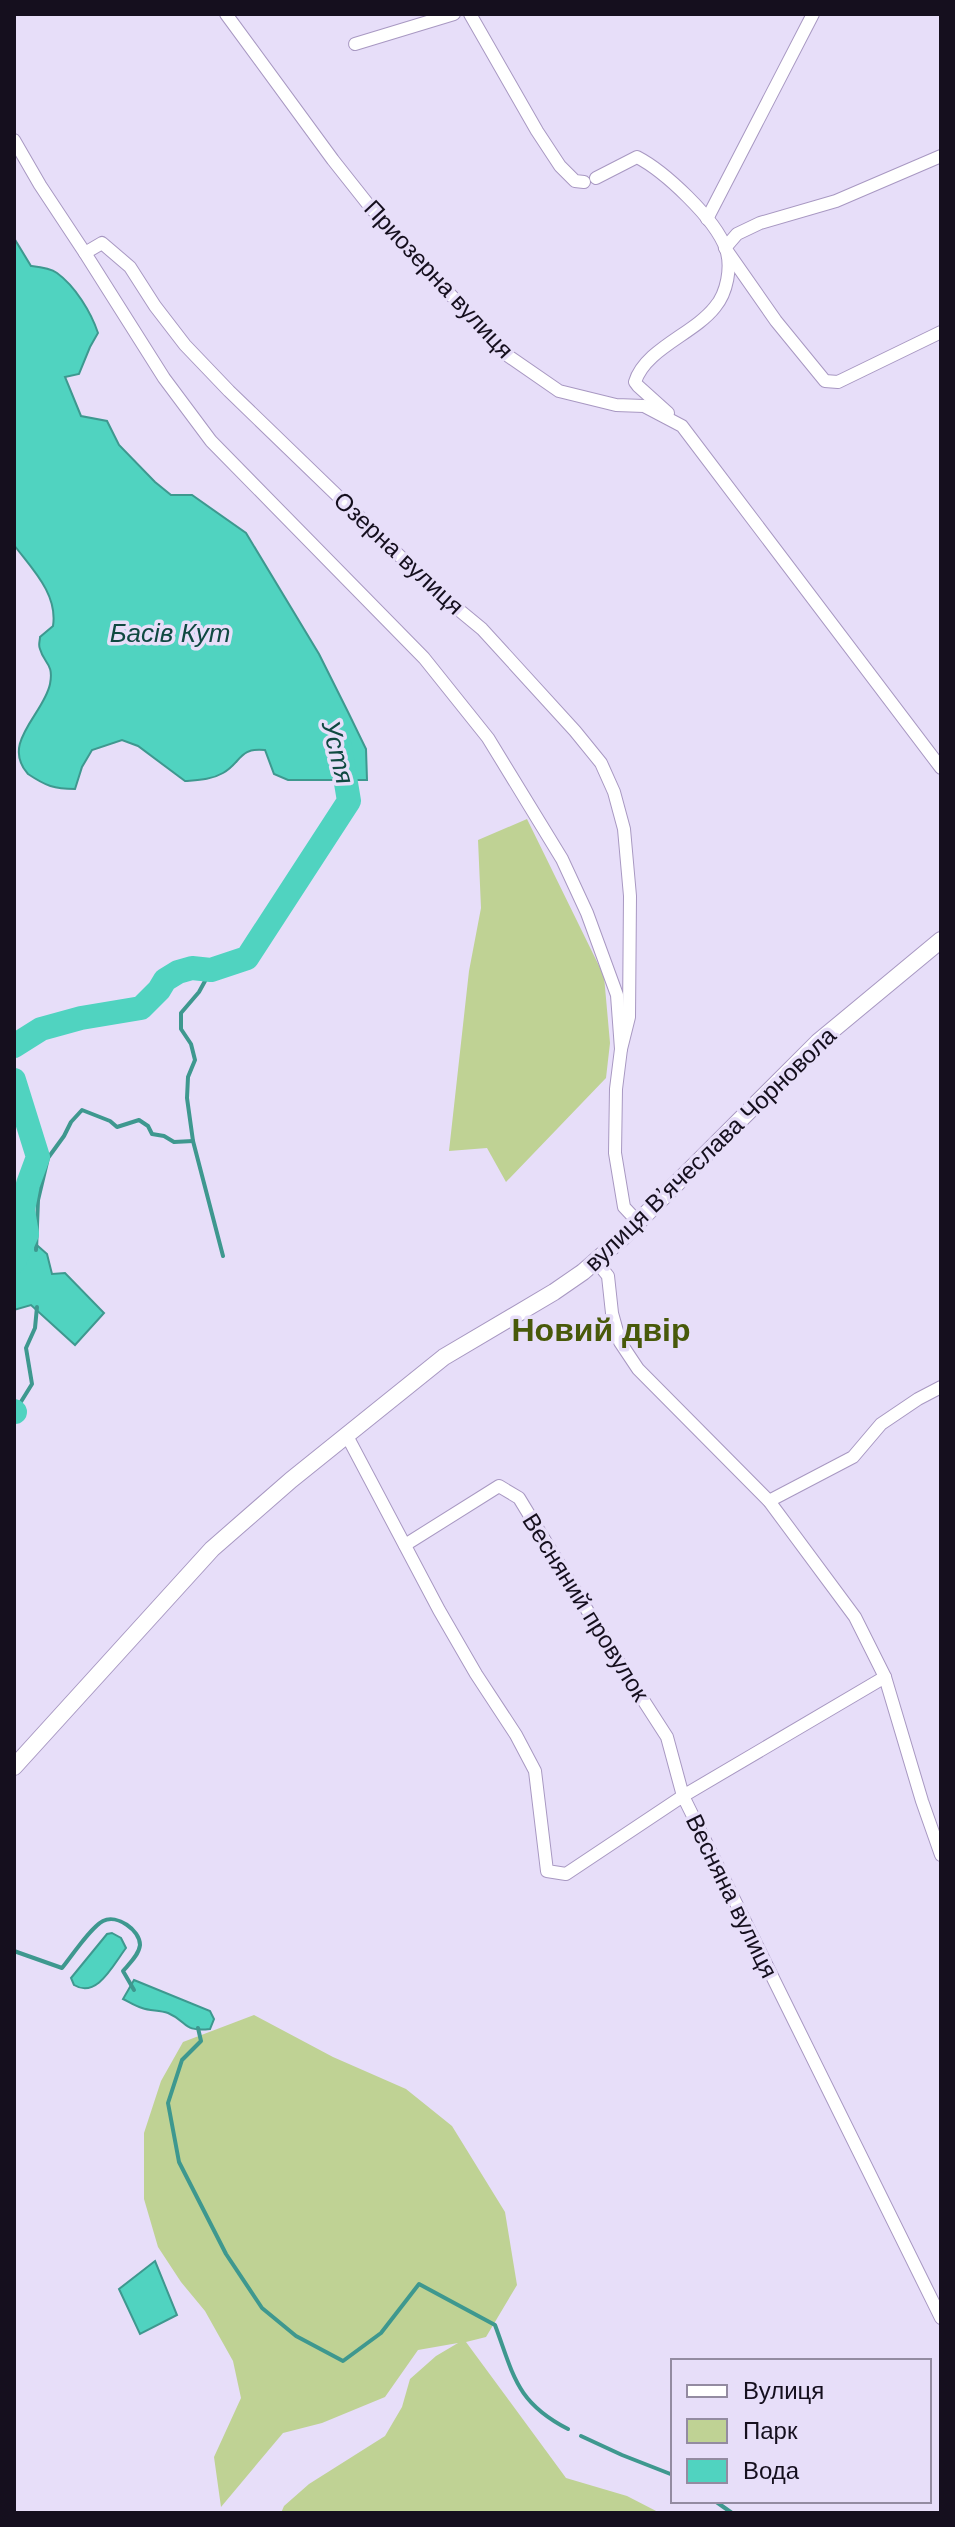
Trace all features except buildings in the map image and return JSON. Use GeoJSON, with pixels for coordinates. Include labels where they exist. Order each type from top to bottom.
{"type":"FeatureCollection","features":[{"type":"Feature","properties":{"kind":"main road","name":"вулиця Вʼячеслава Чорновола"},"geometry":{"type":"LineString","coordinates":[[14,1767],[212,1549],[346,1434],[444,1357],[554,1292],[596,1261],[818,1042],[941,940]]}},
{"type":"Feature","properties":{"kind":"street","name":"Приозерна вулиця"},"geometry":{"type":"LineString","coordinates":[[226,14],[371,208],[504,353],[559,391],[616,405],[644,406],[682,426],[941,768]]}},
{"type":"Feature","properties":{"kind":"street"},"geometry":{"type":"LineString","coordinates":[[355,44],[454,14]]}},
{"type":"Feature","properties":{"kind":"street"},"geometry":{"type":"LineString","coordinates":[[470,14],[544,143],[566,173],[575,181],[590,180],[637,157],[662,173],[707,219],[776,321],[825,381],[838,382],[941,332]]}},
{"type":"Feature","properties":{"kind":"street"},"geometry":{"type":"LineString","coordinates":[[707,219],[813,14]]}},
{"type":"Feature","properties":{"kind":"street"},"geometry":{"type":"LineString","coordinates":[[14,140],[164,378],[211,441],[424,658],[488,738],[562,859],[587,913],[617,995],[621,1049],[616,1089],[615,1153],[624,1207],[638,1222]]}},
{"type":"Feature","properties":{"kind":"street"},"geometry":{"type":"LineString","coordinates":[[725,248],[737,234],[760,223],[836,201],[941,156]]}},
{"type":"Feature","properties":{"kind":"street","name":"Озерна вулиця"},"geometry":{"type":"LineString","coordinates":[[85,253],[102,243],[130,267],[185,345],[436,591],[482,629],[601,763],[614,792],[624,829],[630,896],[629,1017],[621,1049]]}},
{"type":"Feature","properties":{"kind":"street"},"geometry":{"type":"LineString","coordinates":[[682,426],[635,382],[641,369],[653,357],[693,328],[714,308],[722,296],[728,264],[725,248]]}},
{"type":"Feature","properties":{"kind":"street"},"geometry":{"type":"LineString","coordinates":[[596,1261],[608,1276],[612,1313],[620,1342],[638,1369],[769,1501],[855,1617],[885,1677],[941,1855]]}},
{"type":"Feature","properties":{"kind":"street"},"geometry":{"type":"LineString","coordinates":[[769,1501],[853,1457],[881,1424],[941,1387]]}},
{"type":"Feature","properties":{"kind":"street","name":"Весняна вулиця"},"geometry":{"type":"LineString","coordinates":[[346,1434],[439,1610],[535,1771],[547,1871],[566,1874],[683,1796],[941,2318]]}},
{"type":"Feature","properties":{"kind":"street","name":"Весняний провулок"},"geometry":{"type":"LineString","coordinates":[[405,1545],[499,1486],[519,1498],[667,1737],[683,1796]]}},
{"type":"Feature","properties":{"kind":"street"},"geometry":{"type":"LineString","coordinates":[[683,1796],[885,1677]]}},
{"type":"Feature","properties":{"kind":"green space"},"geometry":{"type":"Polygon","coordinates":[[[527,819],[604,976],[610,1043],[606,1078],[506,1182],[487,1148],[449,1151],[469,971],[481,908],[478,840],[527,819]]]}},
{"type":"Feature","properties":{"kind":"green space"},"geometry":{"type":"Polygon","coordinates":[[[254,2015],[333,2057],[406,2089],[452,2126],[505,2212],[517,2285],[486,2337],[466,2342],[566,2478],[627,2496],[660,2513],[281,2513],[284,2506],[309,2484],[385,2436],[402,2407],[410,2379],[436,2356],[458,2343],[418,2350],[385,2397],[322,2423],[283,2433],[221,2507],[214,2457],[241,2398],[233,2361],[205,2311],[158,2247],[144,2199],[144,2133],[161,2081],[183,2042],[254,2015]]]}},
{"type":"Feature","properties":{"kind":"water","name":"Басів Кут"},"geometry":{"type":"Polygon","coordinates":[[[14,238],[31,266],[54,271],[64,278],[82,300],[95,325],[98,333],[79,374],[65,377],[81,416],[107,421],[119,445],[171,495],[192,495],[246,533],[319,654],[348,712],[366,749],[367,780],[288,780],[274,774],[265,750],[256,750],[245,753],[218,775],[185,781],[138,746],[122,740],[92,750],[75,789],[50,786],[28,774],[19,751],[26,729],[50,684],[50,668],[39,644],[40,637],[53,626],[53,614],[52,603],[42,582],[14,545],[14,238]]]}},
{"type":"Feature","properties":{"kind":"water"},"geometry":{"type":"Polygon","coordinates":[[[21,1231],[47,1254],[52,1274],[65,1273],[104,1313],[75,1345],[31,1305],[14,1310],[14,1236],[21,1231]]]}},
{"type":"Feature","properties":{"kind":"water"},"geometry":{"type":"Polygon","coordinates":[[[107,1934],[121,1938],[126,1948],[110,1971],[90,1988],[74,1985],[71,1978],[107,1934]]]}},
{"type":"Feature","properties":{"kind":"water"},"geometry":{"type":"Polygon","coordinates":[[[134,1980],[210,2011],[214,2019],[210,2029],[190,2028],[175,2016],[145,2009],[123,1999],[134,1980]]]}},
{"type":"Feature","properties":{"kind":"water"},"geometry":{"type":"Polygon","coordinates":[[[155,2261],[177,2315],[140,2334],[119,2289],[155,2261]]]}},
{"type":"Feature","properties":{"kind":"waterway","name":"Устя"},"geometry":{"type":"LineString","coordinates":[[14,1046],[41,1029],[81,1018],[141,1008],[165,980],[178,972],[192,968],[211,970],[247,958],[349,801],[340,747]]}},
{"type":"Feature","properties":{"kind":"waterway"},"geometry":{"type":"LineString","coordinates":[[211,970],[199,992],[181,1013],[181,1029],[191,1044],[195,1060],[188,1077],[187,1098],[193,1141],[223,1256]]}},
{"type":"Feature","properties":{"kind":"waterway"},"geometry":{"type":"LineString","coordinates":[[14,1080],[38,1157],[23,1210],[27,1234],[14,1262]]}},
{"type":"Feature","properties":{"kind":"waterway"},"geometry":{"type":"LineString","coordinates":[[36,1250],[38,1200],[48,1158],[82,1110],[117,1127],[139,1120],[148,1126],[152,1134],[174,1142],[193,1141]]}},
{"type":"Feature","properties":{"kind":"waterway"},"geometry":{"type":"LineString","coordinates":[[14,1413],[32,1384],[26,1348],[35,1328],[37,1307]]}},
{"type":"Feature","properties":{"kind":"waterway"},"geometry":{"type":"LineString","coordinates":[[14,1951],[62,1968],[98,1925],[109,1919],[115,1920],[127,1925],[139,1939],[138,1952],[123,1971],[134,1990]]}},
{"type":"Feature","properties":{"kind":"waterway"},"geometry":{"type":"LineString","coordinates":[[198,2028],[201,2041],[182,2060],[168,2103],[179,2162],[226,2254],[262,2308],[296,2336],[343,2361],[381,2333],[419,2284],[495,2325],[513,2373],[527,2398],[537,2409],[568,2429]]}},
{"type":"Feature","properties":{"kind":"waterway"},"geometry":{"type":"LineString","coordinates":[[581,2436],[671,2474]]}},
{"type":"Feature","properties":{"kind":"waterway"},"geometry":{"type":"LineString","coordinates":[[718,2503],[732,2513]]}},
{"type":"Feature","properties":{"kind":"district","name":"Новий двір"},"geometry":{"type":"Point","coordinates":[601,1330]}}]}
